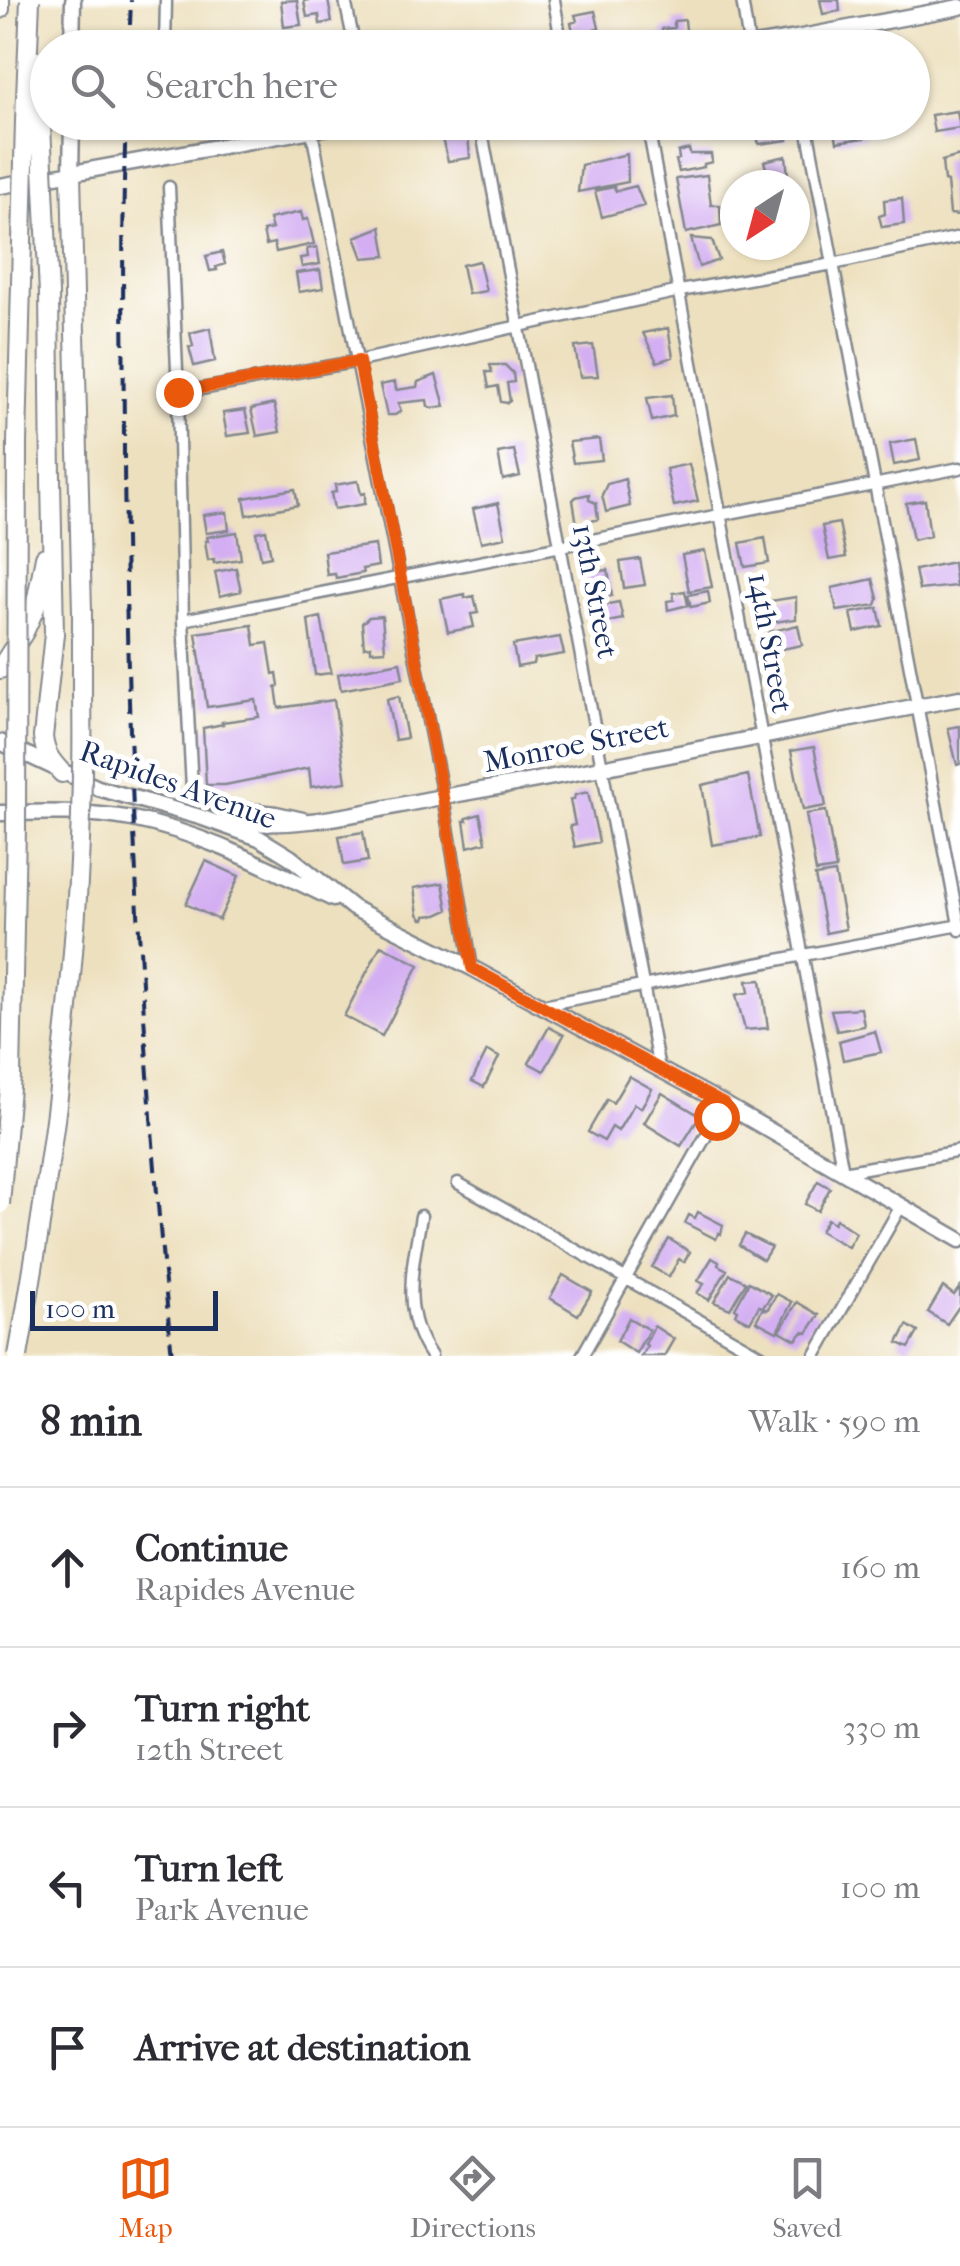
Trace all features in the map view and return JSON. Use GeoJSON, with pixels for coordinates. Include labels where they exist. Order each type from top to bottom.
{"type":"FeatureCollection","features":[{"type":"Feature","properties":{"kind":"highway"},"geometry":{"type":"LineString","coordinates":[[0,0],[0,9]]}},
{"type":"Feature","properties":{"kind":"highway"},"geometry":{"type":"LineString","coordinates":[[32,0],[34,30]]}},
{"type":"Feature","properties":{"kind":"highway"},"geometry":{"type":"LineString","coordinates":[[31,30],[32,0]]}},
{"type":"Feature","properties":{"kind":"highway"},"geometry":{"type":"LineString","coordinates":[[0,1204],[11,1076],[17,443],[30,59]]}},
{"type":"Feature","properties":{"kind":"highway"},"geometry":{"type":"LineString","coordinates":[[40,140],[49,294],[54,634],[43,737],[44,749],[62,773]]}},
{"type":"Feature","properties":{"kind":"highway"},"geometry":{"type":"LineString","coordinates":[[18,1356],[56,1117],[78,867],[82,612],[71,174]]}},
{"type":"Feature","properties":{"kind":"highway"},"geometry":{"type":"LineString","coordinates":[[0,669],[35,608],[52,517]]}},
{"type":"Feature","properties":{"kind":"main road"},"geometry":{"type":"LineString","coordinates":[[72,30],[73,0]]}},
{"type":"Feature","properties":{"kind":"main road"},"geometry":{"type":"LineString","coordinates":[[850,30],[959,6]]}},
{"type":"Feature","properties":{"kind":"main road"},"geometry":{"type":"LineString","coordinates":[[71,174],[72,140]]}},
{"type":"Feature","properties":{"kind":"main road"},"geometry":{"type":"LineString","coordinates":[[0,186],[266,140]]}},
{"type":"Feature","properties":{"kind":"main road","name":"Monroe Street"},"geometry":{"type":"LineString","coordinates":[[200,817],[256,824],[319,822],[960,698]]}},
{"type":"Feature","properties":{"kind":"main road","name":"Rapides Avenue"},"geometry":{"type":"LineString","coordinates":[[0,742],[62,773],[112,792],[259,838],[290,857],[353,908],[543,1005],[960,1240]]}},
{"type":"Feature","properties":{"kind":"main road"},"geometry":{"type":"LineString","coordinates":[[0,813],[99,815],[167,828],[238,853],[353,908]]}},
{"type":"Feature","properties":{"kind":"street"},"geometry":{"type":"LineString","coordinates":[[166,30],[168,0]]}},
{"type":"Feature","properties":{"kind":"street"},"geometry":{"type":"LineString","coordinates":[[345,0],[351,30]]}},
{"type":"Feature","properties":{"kind":"street"},"geometry":{"type":"LineString","coordinates":[[554,0],[559,30]]}},
{"type":"Feature","properties":{"kind":"street"},"geometry":{"type":"LineString","coordinates":[[742,0],[742,30]]}},
{"type":"Feature","properties":{"kind":"street"},"geometry":{"type":"LineString","coordinates":[[314,140],[443,797],[472,968]]}},
{"type":"Feature","properties":{"kind":"street","name":"13th Street"},"geometry":{"type":"LineString","coordinates":[[484,140],[659,1069]]}},
{"type":"Feature","properties":{"kind":"street","name":"14th Street"},"geometry":{"type":"LineString","coordinates":[[650,140],[843,1172]]}},
{"type":"Feature","properties":{"kind":"street"},"geometry":{"type":"LineString","coordinates":[[543,1005],[960,927],[809,140]]}},
{"type":"Feature","properties":{"kind":"street"},"geometry":{"type":"LineString","coordinates":[[169,187],[192,788],[197,796],[214,805],[319,822]]}},
{"type":"Feature","properties":{"kind":"street"},"geometry":{"type":"LineString","coordinates":[[178,392],[359,361],[680,291],[960,237]]}},
{"type":"Feature","properties":{"kind":"street"},"geometry":{"type":"LineString","coordinates":[[183,620],[960,468]]}},
{"type":"Feature","properties":{"kind":"street"},"geometry":{"type":"LineString","coordinates":[[582,1356],[724,1104]]}},
{"type":"Feature","properties":{"kind":"street"},"geometry":{"type":"LineString","coordinates":[[843,1172],[960,1151]]}},
{"type":"Feature","properties":{"kind":"street"},"geometry":{"type":"LineString","coordinates":[[458,1183],[762,1356]]}},
{"type":"Feature","properties":{"kind":"street"},"geometry":{"type":"LineString","coordinates":[[815,1356],[901,1206]]}},
{"type":"Feature","properties":{"kind":"street"},"geometry":{"type":"LineString","coordinates":[[421,1216],[410,1289],[419,1338],[432,1356]]}},
{"type":"Feature","properties":{"kind":"building"},"geometry":{"type":"Polygon","coordinates":[[[297,0],[301,25],[284,27],[281,1],[297,0]]]}},
{"type":"Feature","properties":{"kind":"building"},"geometry":{"type":"Polygon","coordinates":[[[328,0],[332,22],[320,24],[319,15],[307,17],[304,1],[328,0]]]}},
{"type":"Feature","properties":{"kind":"building"},"geometry":{"type":"Polygon","coordinates":[[[820,0],[839,0],[840,11],[823,14],[820,0]]]}},
{"type":"Feature","properties":{"kind":"building"},"geometry":{"type":"Polygon","coordinates":[[[595,11],[599,28],[573,30],[575,15],[595,11]]]}},
{"type":"Feature","properties":{"kind":"building"},"geometry":{"type":"Polygon","coordinates":[[[685,20],[686,30],[662,30],[674,28],[674,21],[685,20]]]}},
{"type":"Feature","properties":{"kind":"building"},"geometry":{"type":"Polygon","coordinates":[[[957,111],[960,128],[934,132],[931,115],[957,111]]]}},
{"type":"Feature","properties":{"kind":"building"},"geometry":{"type":"Polygon","coordinates":[[[442,140],[468,140],[470,158],[448,161],[442,140]]]}},
{"type":"Feature","properties":{"kind":"building"},"geometry":{"type":"Polygon","coordinates":[[[689,149],[690,154],[711,154],[712,162],[679,172],[678,152],[689,149]]]}},
{"type":"Feature","properties":{"kind":"building"},"geometry":{"type":"Polygon","coordinates":[[[627,154],[628,182],[578,192],[581,165],[627,154]]]}},
{"type":"Feature","properties":{"kind":"building"},"geometry":{"type":"Polygon","coordinates":[[[786,156],[787,170],[766,170],[764,161],[786,156]]]}},
{"type":"Feature","properties":{"kind":"building"},"geometry":{"type":"Polygon","coordinates":[[[960,156],[960,215],[950,214],[942,161],[960,156]]]}},
{"type":"Feature","properties":{"kind":"building"},"geometry":{"type":"Polygon","coordinates":[[[707,175],[711,205],[720,205],[720,225],[686,233],[676,179],[707,175]]]}},
{"type":"Feature","properties":{"kind":"building"},"geometry":{"type":"Polygon","coordinates":[[[636,186],[644,206],[602,217],[595,191],[636,186]]]}},
{"type":"Feature","properties":{"kind":"building"},"geometry":{"type":"Polygon","coordinates":[[[902,198],[904,224],[882,227],[879,216],[885,214],[884,200],[902,198]]]}},
{"type":"Feature","properties":{"kind":"building"},"geometry":{"type":"Polygon","coordinates":[[[301,212],[303,220],[308,219],[314,244],[276,252],[274,243],[266,245],[263,231],[272,229],[269,219],[301,212]]]}},
{"type":"Feature","properties":{"kind":"building"},"geometry":{"type":"Polygon","coordinates":[[[381,227],[386,256],[363,258],[355,237],[381,227]]]}},
{"type":"Feature","properties":{"kind":"building"},"geometry":{"type":"Polygon","coordinates":[[[691,238],[712,240],[719,260],[699,267],[691,238]]]}},
{"type":"Feature","properties":{"kind":"building"},"geometry":{"type":"Polygon","coordinates":[[[317,247],[320,264],[302,267],[300,258],[308,257],[307,249],[317,247]]]}},
{"type":"Feature","properties":{"kind":"building"},"geometry":{"type":"Polygon","coordinates":[[[222,252],[225,264],[210,271],[206,256],[222,252]]]}},
{"type":"Feature","properties":{"kind":"building"},"geometry":{"type":"Polygon","coordinates":[[[479,261],[486,291],[468,294],[462,265],[479,261]]]}},
{"type":"Feature","properties":{"kind":"building"},"geometry":{"type":"Polygon","coordinates":[[[320,270],[323,288],[299,292],[296,273],[320,270]]]}},
{"type":"Feature","properties":{"kind":"building"},"geometry":{"type":"Polygon","coordinates":[[[210,328],[215,361],[194,366],[190,333],[210,328]]]}},
{"type":"Feature","properties":{"kind":"building"},"geometry":{"type":"Polygon","coordinates":[[[668,328],[673,357],[657,362],[643,333],[668,328]]]}},
{"type":"Feature","properties":{"kind":"building"},"geometry":{"type":"Polygon","coordinates":[[[593,345],[598,376],[580,377],[575,347],[593,345]]]}},
{"type":"Feature","properties":{"kind":"building"},"geometry":{"type":"Polygon","coordinates":[[[490,365],[505,365],[513,373],[514,382],[507,383],[507,403],[501,402],[498,386],[489,388],[486,372],[492,372],[490,365]]]}},
{"type":"Feature","properties":{"kind":"building"},"geometry":{"type":"Polygon","coordinates":[[[436,375],[445,406],[432,408],[427,400],[398,403],[401,411],[387,415],[380,385],[395,382],[396,390],[417,387],[418,382],[436,375]]]}},
{"type":"Feature","properties":{"kind":"building"},"geometry":{"type":"Polygon","coordinates":[[[672,395],[674,416],[652,421],[647,398],[672,395]]]}},
{"type":"Feature","properties":{"kind":"building"},"geometry":{"type":"Polygon","coordinates":[[[274,404],[280,432],[257,436],[251,409],[274,404]]]}},
{"type":"Feature","properties":{"kind":"building"},"geometry":{"type":"Polygon","coordinates":[[[245,410],[250,433],[227,436],[223,413],[245,410]]]}},
{"type":"Feature","properties":{"kind":"building"},"geometry":{"type":"Polygon","coordinates":[[[599,439],[602,460],[573,463],[569,442],[599,439]]]}},
{"type":"Feature","properties":{"kind":"building"},"geometry":{"type":"Polygon","coordinates":[[[916,439],[920,460],[894,465],[890,444],[916,439]]]}},
{"type":"Feature","properties":{"kind":"building"},"geometry":{"type":"Polygon","coordinates":[[[514,450],[520,476],[503,480],[498,453],[514,450]]]}},
{"type":"Feature","properties":{"kind":"building"},"geometry":{"type":"Polygon","coordinates":[[[689,464],[698,501],[674,506],[666,469],[689,464]]]}},
{"type":"Feature","properties":{"kind":"building"},"geometry":{"type":"Polygon","coordinates":[[[625,479],[630,506],[606,512],[602,495],[607,484],[625,479]]]}},
{"type":"Feature","properties":{"kind":"building"},"geometry":{"type":"Polygon","coordinates":[[[358,481],[361,494],[365,493],[365,504],[334,509],[331,493],[336,492],[335,485],[358,481]]]}},
{"type":"Feature","properties":{"kind":"building"},"geometry":{"type":"Polygon","coordinates":[[[295,489],[298,505],[247,515],[244,498],[295,489]]]}},
{"type":"Feature","properties":{"kind":"building"},"geometry":{"type":"Polygon","coordinates":[[[589,494],[589,500],[596,503],[598,519],[577,525],[573,500],[589,494]]]}},
{"type":"Feature","properties":{"kind":"building"},"geometry":{"type":"Polygon","coordinates":[[[925,500],[930,536],[913,540],[906,503],[925,500]]]}},
{"type":"Feature","properties":{"kind":"building"},"geometry":{"type":"Polygon","coordinates":[[[498,503],[505,537],[481,542],[473,509],[498,503]]]}},
{"type":"Feature","properties":{"kind":"building"},"geometry":{"type":"Polygon","coordinates":[[[227,512],[229,530],[206,533],[203,515],[227,512]]]}},
{"type":"Feature","properties":{"kind":"building"},"geometry":{"type":"Polygon","coordinates":[[[839,523],[846,557],[829,560],[822,526],[839,523]]]}},
{"type":"Feature","properties":{"kind":"building"},"geometry":{"type":"Polygon","coordinates":[[[266,530],[271,556],[261,558],[256,532],[266,530]]]}},
{"type":"Feature","properties":{"kind":"building"},"geometry":{"type":"Polygon","coordinates":[[[237,532],[241,559],[214,563],[214,559],[208,560],[207,537],[237,532]]]}},
{"type":"Feature","properties":{"kind":"building"},"geometry":{"type":"Polygon","coordinates":[[[765,538],[769,563],[745,567],[740,543],[765,538]]]}},
{"type":"Feature","properties":{"kind":"building"},"geometry":{"type":"Polygon","coordinates":[[[375,545],[378,566],[336,578],[335,574],[327,575],[324,552],[375,545]]]}},
{"type":"Feature","properties":{"kind":"building"},"geometry":{"type":"Polygon","coordinates":[[[705,551],[712,587],[689,591],[682,555],[705,551]]]}},
{"type":"Feature","properties":{"kind":"building"},"geometry":{"type":"Polygon","coordinates":[[[640,559],[645,585],[624,588],[620,562],[640,559]]]}},
{"type":"Feature","properties":{"kind":"building"},"geometry":{"type":"Polygon","coordinates":[[[953,562],[956,586],[919,590],[915,570],[953,562]]]}},
{"type":"Feature","properties":{"kind":"building"},"geometry":{"type":"Polygon","coordinates":[[[236,568],[241,591],[220,596],[215,572],[236,568]]]}},
{"type":"Feature","properties":{"kind":"building"},"geometry":{"type":"Polygon","coordinates":[[[608,570],[612,596],[589,599],[586,573],[608,570]]]}},
{"type":"Feature","properties":{"kind":"building"},"geometry":{"type":"Polygon","coordinates":[[[873,579],[876,605],[837,611],[832,588],[873,579]]]}},
{"type":"Feature","properties":{"kind":"building"},"geometry":{"type":"Polygon","coordinates":[[[685,591],[688,605],[668,610],[667,601],[674,600],[673,593],[685,591]]]}},
{"type":"Feature","properties":{"kind":"building"},"geometry":{"type":"Polygon","coordinates":[[[708,591],[710,603],[691,607],[688,595],[708,591]]]}},
{"type":"Feature","properties":{"kind":"building"},"geometry":{"type":"Polygon","coordinates":[[[465,594],[465,598],[474,596],[478,613],[471,614],[474,627],[448,632],[441,599],[465,594]]]}},
{"type":"Feature","properties":{"kind":"building"},"geometry":{"type":"Polygon","coordinates":[[[796,597],[796,619],[766,623],[764,602],[796,597]]]}},
{"type":"Feature","properties":{"kind":"building"},"geometry":{"type":"Polygon","coordinates":[[[619,602],[623,619],[592,625],[588,608],[619,602]]]}},
{"type":"Feature","properties":{"kind":"building"},"geometry":{"type":"Polygon","coordinates":[[[878,608],[882,626],[855,632],[851,613],[878,608]]]}},
{"type":"Feature","properties":{"kind":"building"},"geometry":{"type":"Polygon","coordinates":[[[382,616],[385,650],[371,651],[371,646],[364,647],[362,623],[369,617],[382,616]]]}},
{"type":"Feature","properties":{"kind":"building"},"geometry":{"type":"Polygon","coordinates":[[[321,617],[331,673],[315,675],[308,620],[321,617]]]}},
{"type":"Feature","properties":{"kind":"building"},"geometry":{"type":"Polygon","coordinates":[[[252,625],[255,645],[268,643],[273,674],[277,673],[279,708],[334,700],[346,782],[311,787],[309,768],[225,785],[206,785],[203,728],[259,717],[256,700],[207,707],[196,633],[252,625]]]}},
{"type":"Feature","properties":{"kind":"building"},"geometry":{"type":"Polygon","coordinates":[[[798,625],[802,645],[772,651],[769,632],[798,625]]]}},
{"type":"Feature","properties":{"kind":"building"},"geometry":{"type":"Polygon","coordinates":[[[560,637],[564,654],[534,659],[533,664],[517,667],[513,645],[560,637]]]}},
{"type":"Feature","properties":{"kind":"building"},"geometry":{"type":"Polygon","coordinates":[[[400,662],[403,678],[341,690],[338,674],[400,662]]]}},
{"type":"Feature","properties":{"kind":"building"},"geometry":{"type":"Polygon","coordinates":[[[399,696],[407,738],[395,740],[387,699],[399,696]]]}},
{"type":"Feature","properties":{"kind":"building"},"geometry":{"type":"Polygon","coordinates":[[[960,726],[960,764],[957,765],[948,728],[960,726]]]}},
{"type":"Feature","properties":{"kind":"building"},"geometry":{"type":"Polygon","coordinates":[[[814,747],[826,806],[803,810],[791,751],[814,747]]]}},
{"type":"Feature","properties":{"kind":"building"},"geometry":{"type":"Polygon","coordinates":[[[748,775],[760,837],[712,845],[702,785],[748,775]]]}},
{"type":"Feature","properties":{"kind":"building"},"geometry":{"type":"Polygon","coordinates":[[[588,792],[599,842],[575,847],[570,800],[588,792]]]}},
{"type":"Feature","properties":{"kind":"building"},"geometry":{"type":"Polygon","coordinates":[[[826,811],[836,869],[816,872],[806,814],[826,811]]]}},
{"type":"Feature","properties":{"kind":"building"},"geometry":{"type":"Polygon","coordinates":[[[480,814],[486,842],[468,847],[464,821],[480,814]]]}},
{"type":"Feature","properties":{"kind":"building"},"geometry":{"type":"Polygon","coordinates":[[[363,832],[368,861],[344,865],[339,836],[363,832]]]}},
{"type":"Feature","properties":{"kind":"building"},"geometry":{"type":"Polygon","coordinates":[[[206,861],[239,876],[219,920],[186,904],[206,861]]]}},
{"type":"Feature","properties":{"kind":"building"},"geometry":{"type":"Polygon","coordinates":[[[835,873],[846,929],[826,933],[815,876],[835,873]]]}},
{"type":"Feature","properties":{"kind":"building"},"geometry":{"type":"Polygon","coordinates":[[[443,883],[448,910],[422,919],[414,888],[443,883]]]}},
{"type":"Feature","properties":{"kind":"building"},"geometry":{"type":"Polygon","coordinates":[[[381,945],[419,965],[382,1036],[344,1016],[381,945]]]}},
{"type":"Feature","properties":{"kind":"building"},"geometry":{"type":"Polygon","coordinates":[[[761,980],[768,1028],[745,1030],[736,995],[749,992],[747,981],[761,980]]]}},
{"type":"Feature","properties":{"kind":"building"},"geometry":{"type":"Polygon","coordinates":[[[861,1008],[864,1026],[837,1031],[831,1010],[861,1008]]]}},
{"type":"Feature","properties":{"kind":"building"},"geometry":{"type":"Polygon","coordinates":[[[549,1027],[564,1035],[544,1071],[529,1063],[549,1027]]]}},
{"type":"Feature","properties":{"kind":"building"},"geometry":{"type":"Polygon","coordinates":[[[875,1031],[881,1052],[843,1060],[839,1041],[875,1031]]]}},
{"type":"Feature","properties":{"kind":"building"},"geometry":{"type":"Polygon","coordinates":[[[487,1051],[499,1057],[484,1087],[472,1081],[487,1051]]]}},
{"type":"Feature","properties":{"kind":"building"},"geometry":{"type":"Polygon","coordinates":[[[629,1076],[652,1089],[641,1108],[634,1104],[618,1131],[612,1127],[604,1141],[588,1132],[607,1099],[613,1103],[629,1076]]]}},
{"type":"Feature","properties":{"kind":"building"},"geometry":{"type":"Polygon","coordinates":[[[662,1093],[700,1116],[681,1146],[644,1123],[662,1093]]]}},
{"type":"Feature","properties":{"kind":"building"},"geometry":{"type":"Polygon","coordinates":[[[818,1181],[830,1188],[818,1211],[805,1204],[818,1181]]]}},
{"type":"Feature","properties":{"kind":"building"},"geometry":{"type":"Polygon","coordinates":[[[698,1212],[723,1225],[716,1239],[685,1223],[689,1215],[695,1218],[698,1212]]]}},
{"type":"Feature","properties":{"kind":"building"},"geometry":{"type":"Polygon","coordinates":[[[827,1219],[834,1223],[836,1219],[856,1233],[848,1247],[820,1231],[827,1219]]]}},
{"type":"Feature","properties":{"kind":"building"},"geometry":{"type":"Polygon","coordinates":[[[745,1234],[771,1247],[763,1260],[739,1245],[745,1234]]]}},
{"type":"Feature","properties":{"kind":"building"},"geometry":{"type":"Polygon","coordinates":[[[669,1239],[690,1252],[684,1262],[679,1259],[669,1277],[652,1267],[669,1239]]]}},
{"type":"Feature","properties":{"kind":"building"},"geometry":{"type":"Polygon","coordinates":[[[712,1258],[727,1270],[709,1300],[697,1293],[704,1284],[698,1281],[712,1258]]]}},
{"type":"Feature","properties":{"kind":"building"},"geometry":{"type":"Polygon","coordinates":[[[730,1274],[746,1282],[730,1309],[714,1302],[730,1274]]]}},
{"type":"Feature","properties":{"kind":"building"},"geometry":{"type":"Polygon","coordinates":[[[563,1275],[592,1292],[578,1315],[550,1298],[563,1275]]]}},
{"type":"Feature","properties":{"kind":"building"},"geometry":{"type":"Polygon","coordinates":[[[749,1282],[772,1295],[763,1307],[759,1306],[750,1322],[736,1315],[735,1308],[749,1282]]]}},
{"type":"Feature","properties":{"kind":"building"},"geometry":{"type":"Polygon","coordinates":[[[943,1287],[954,1295],[960,1287],[960,1305],[947,1324],[928,1312],[943,1287]]]}},
{"type":"Feature","properties":{"kind":"building"},"geometry":{"type":"Polygon","coordinates":[[[777,1294],[792,1302],[777,1332],[756,1321],[777,1294]]]}},
{"type":"Feature","properties":{"kind":"building"},"geometry":{"type":"Polygon","coordinates":[[[797,1302],[819,1315],[807,1333],[796,1340],[780,1331],[797,1302]]]}},
{"type":"Feature","properties":{"kind":"building"},"geometry":{"type":"Polygon","coordinates":[[[629,1318],[649,1330],[636,1353],[617,1341],[629,1318]]]}},
{"type":"Feature","properties":{"kind":"building"},"geometry":{"type":"Polygon","coordinates":[[[907,1325],[918,1332],[909,1348],[898,1343],[907,1325]]]}},
{"type":"Feature","properties":{"kind":"building"},"geometry":{"type":"Polygon","coordinates":[[[654,1326],[674,1339],[664,1356],[641,1356],[647,1346],[654,1326]]]}},
{"type":"Feature","properties":{"kind":"railway"},"geometry":{"type":"LineString","coordinates":[[130,30],[131,0]]}},
{"type":"Feature","properties":{"kind":"railway"},"geometry":{"type":"LineString","coordinates":[[126,140],[124,463],[133,799],[144,1022],[172,1356]]}},
{"type":"Feature","properties":{"kind":"route"},"geometry":{"type":"LineString","coordinates":[[178,392],[359,361],[472,968],[724,1104],[716,1117]]}}]}
